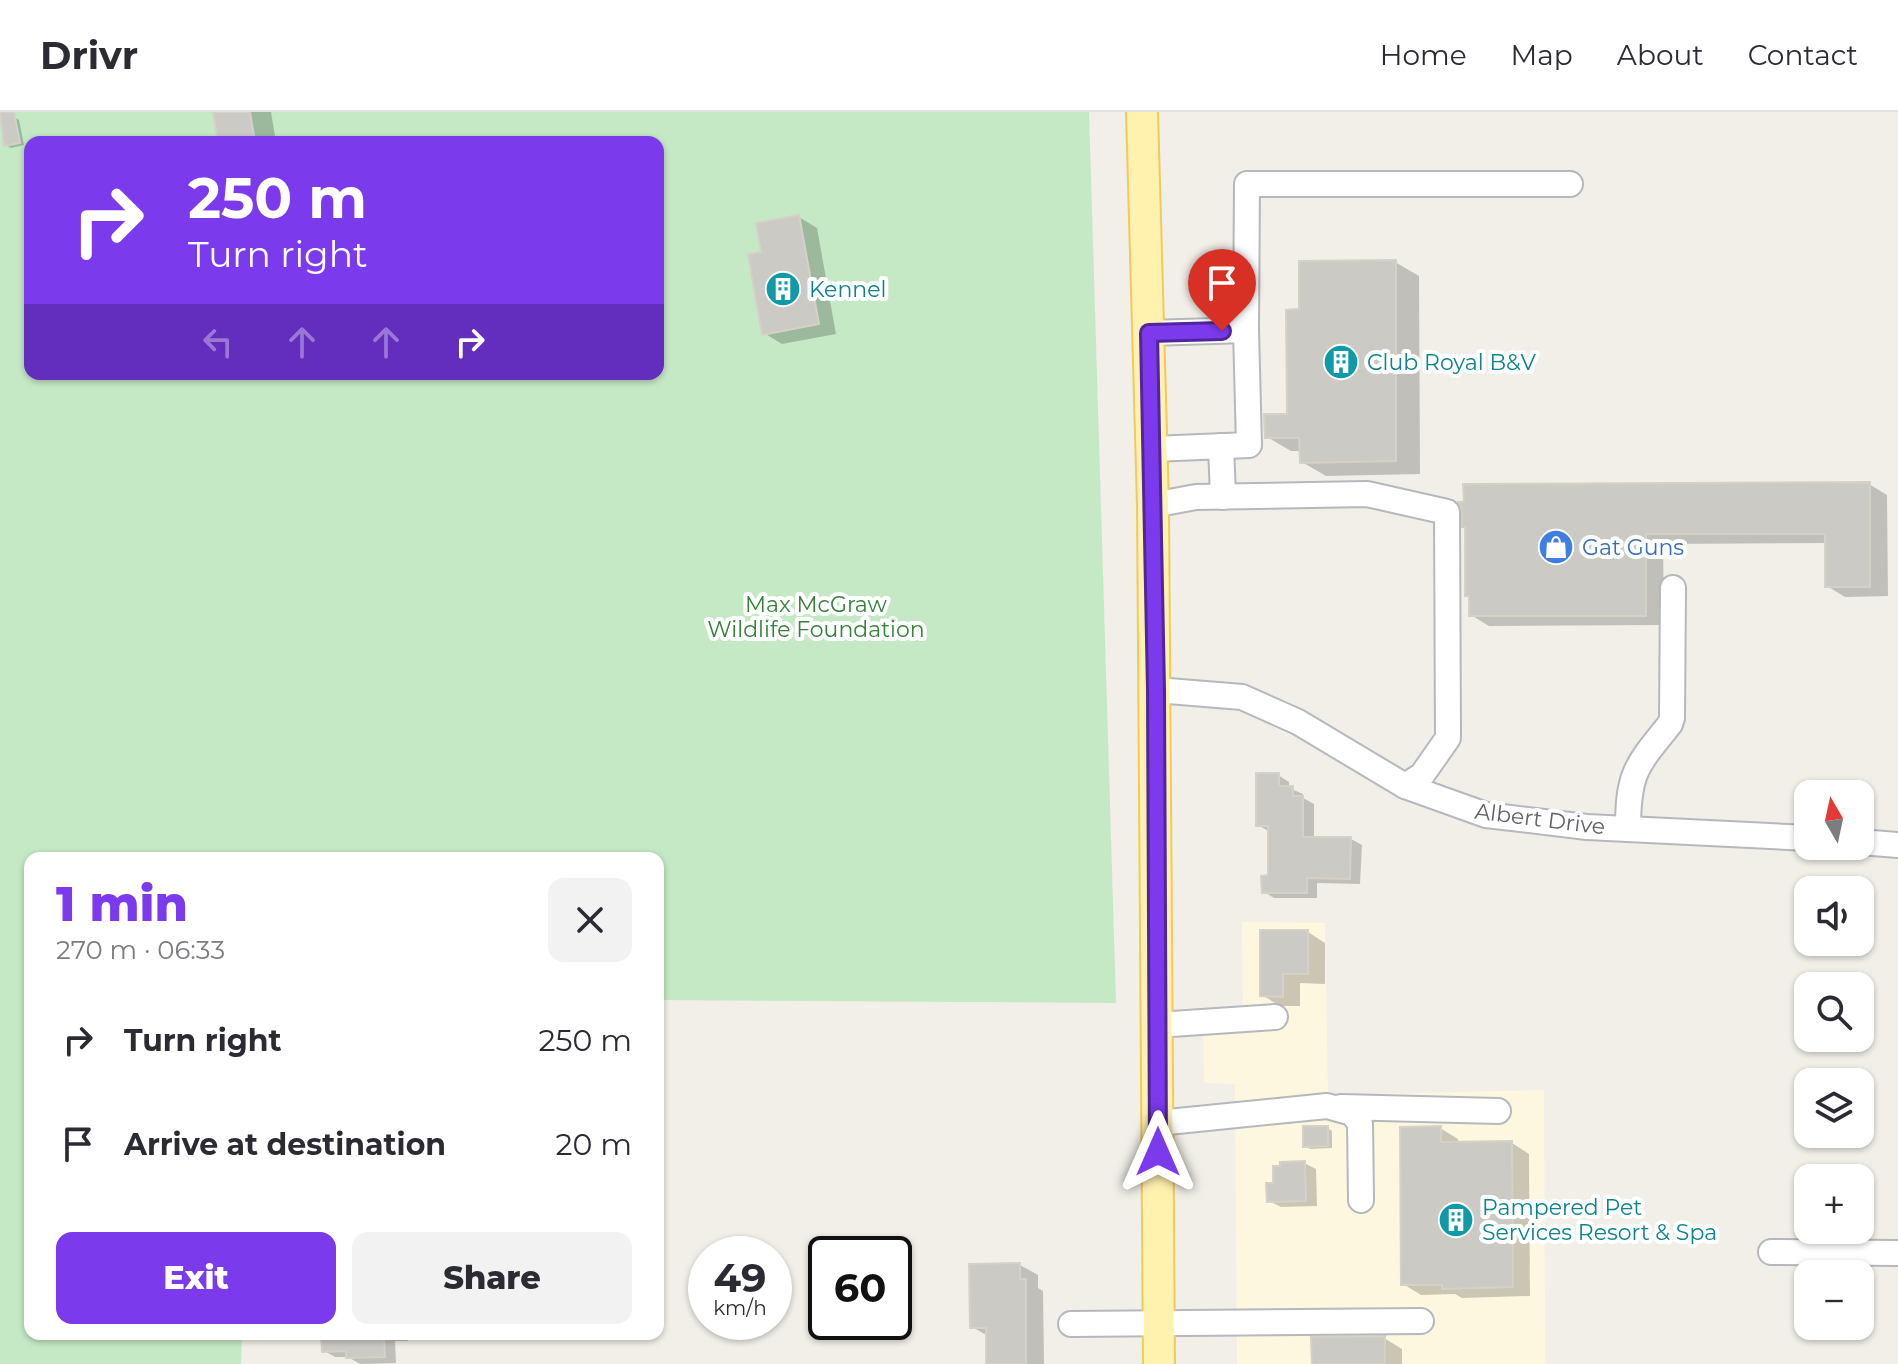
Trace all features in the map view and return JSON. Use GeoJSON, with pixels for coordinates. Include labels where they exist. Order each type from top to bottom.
{"type":"FeatureCollection","features":[{"type":"Feature","properties":{"kind":"main road"},"geometry":{"type":"LineString","coordinates":[[1142,112],[1156,690],[1159,1364]]}},
{"type":"Feature","properties":{"kind":"street"},"geometry":{"type":"LineString","coordinates":[[1152,449],[1249,445],[1247,184],[1570,184]]}},
{"type":"Feature","properties":{"kind":"street"},"geometry":{"type":"LineString","coordinates":[[1149,333],[1246,330]]}},
{"type":"Feature","properties":{"kind":"street"},"geometry":{"type":"LineString","coordinates":[[1221,446],[1223,497]]}},
{"type":"Feature","properties":{"kind":"street"},"geometry":{"type":"LineString","coordinates":[[1153,505],[1196,497],[1367,494],[1447,512],[1448,738],[1422,775],[1405,786]]}},
{"type":"Feature","properties":{"kind":"street"},"geometry":{"type":"LineString","coordinates":[[1628,829],[1629,791],[1635,770],[1672,718],[1673,588]]}},
{"type":"Feature","properties":{"kind":"street","name":"Albert Drive"},"geometry":{"type":"LineString","coordinates":[[1156,690],[1242,697],[1298,722],[1405,786],[1486,815],[1549,824],[1794,837]]}},
{"type":"Feature","properties":{"kind":"street"},"geometry":{"type":"LineString","coordinates":[[1874,843],[1898,845]]}},
{"type":"Feature","properties":{"kind":"street"},"geometry":{"type":"LineString","coordinates":[[1157,1025],[1275,1017]]}},
{"type":"Feature","properties":{"kind":"street"},"geometry":{"type":"LineString","coordinates":[[1158,1123],[1327,1106],[1498,1111]]}},
{"type":"Feature","properties":{"kind":"street"},"geometry":{"type":"LineString","coordinates":[[1327,1106],[1352,1113],[1360,1123],[1361,1200]]}},
{"type":"Feature","properties":{"kind":"street"},"geometry":{"type":"LineString","coordinates":[[1771,1252],[1898,1253]]}},
{"type":"Feature","properties":{"kind":"street"},"geometry":{"type":"LineString","coordinates":[[1071,1324],[1421,1321]]}},
{"type":"Feature","properties":{"kind":"shaded area"},"geometry":{"type":"Polygon","coordinates":[[[1242,922],[1325,923],[1328,1095],[1544,1090],[1545,1364],[1237,1364],[1235,1084],[1204,1083],[1203,1011],[1243,1009],[1242,922]]]}},
{"type":"Feature","properties":{"kind":"green space","name":"Max McGraw Wildlife Foundation"},"geometry":{"type":"Polygon","coordinates":[[[0,112],[1089,112],[1116,1003],[664,1000],[664,852],[24,852],[24,1340],[242,1340],[241,1364],[0,1364],[0,112]]]}},
{"type":"Feature","properties":{"kind":"building"},"geometry":{"type":"Polygon","coordinates":[[[0,112],[14,112],[20,143],[4,146],[0,112]]]}},
{"type":"Feature","properties":{"kind":"building"},"geometry":{"type":"Polygon","coordinates":[[[213,112],[250,112],[254,136],[217,136],[213,112]]]}},
{"type":"Feature","properties":{"kind":"building","name":"Kennel"},"geometry":{"type":"Polygon","coordinates":[[[799,215],[819,324],[762,335],[748,254],[761,252],[756,223],[799,215]]]}},
{"type":"Feature","properties":{"kind":"building","name":"Club Royal B&V"},"geometry":{"type":"Polygon","coordinates":[[[1396,260],[1396,461],[1300,463],[1299,438],[1265,438],[1264,414],[1287,414],[1286,310],[1299,309],[1299,261],[1396,260]]]}},
{"type":"Feature","properties":{"kind":"building","name":"Gat Guns"},"geometry":{"type":"Polygon","coordinates":[[[1870,482],[1870,587],[1825,587],[1825,534],[1646,534],[1646,616],[1469,616],[1469,596],[1465,596],[1465,527],[1462,527],[1462,511],[1458,502],[1464,502],[1463,484],[1870,482]]]}},
{"type":"Feature","properties":{"kind":"building"},"geometry":{"type":"Polygon","coordinates":[[[1256,773],[1279,773],[1279,786],[1293,786],[1293,796],[1303,796],[1303,837],[1351,837],[1350,879],[1307,878],[1307,893],[1262,893],[1261,876],[1268,875],[1268,826],[1256,826],[1256,773]]]}},
{"type":"Feature","properties":{"kind":"building"},"geometry":{"type":"Polygon","coordinates":[[[1260,930],[1308,930],[1308,974],[1283,974],[1283,997],[1260,996],[1260,930]]]}},
{"type":"Feature","properties":{"kind":"building"},"geometry":{"type":"Polygon","coordinates":[[[1303,1126],[1328,1126],[1328,1146],[1303,1147],[1303,1126]]]}},
{"type":"Feature","properties":{"kind":"building","name":"Pampered Pet Services Resort & Spa"},"geometry":{"type":"Polygon","coordinates":[[[1441,1126],[1441,1142],[1512,1141],[1513,1287],[1442,1289],[1442,1285],[1401,1285],[1400,1127],[1441,1126]]]}},
{"type":"Feature","properties":{"kind":"building"},"geometry":{"type":"Polygon","coordinates":[[[1305,1161],[1306,1201],[1267,1202],[1266,1183],[1273,1183],[1273,1166],[1280,1166],[1280,1162],[1305,1161]]]}},
{"type":"Feature","properties":{"kind":"building"},"geometry":{"type":"Polygon","coordinates":[[[1020,1263],[1020,1279],[1026,1279],[1026,1364],[986,1364],[986,1328],[970,1328],[969,1264],[1020,1263]]]}},
{"type":"Feature","properties":{"kind":"building"},"geometry":{"type":"Polygon","coordinates":[[[1385,1336],[1385,1364],[1312,1364],[1311,1337],[1385,1336]]]}},
{"type":"Feature","properties":{"kind":"building"},"geometry":{"type":"Polygon","coordinates":[[[321,1340],[384,1340],[385,1357],[346,1358],[346,1351],[322,1352],[321,1340]]]}},
{"type":"Feature","properties":{"kind":"place","name":"Kennel"},"geometry":{"type":"Point","coordinates":[783,289]}},
{"type":"Feature","properties":{"kind":"place","name":"Club Royal B&V"},"geometry":{"type":"Point","coordinates":[1341,362]}},
{"type":"Feature","properties":{"kind":"place","name":"Gat Guns"},"geometry":{"type":"Point","coordinates":[1556,547]}},
{"type":"Feature","properties":{"kind":"place","name":"Pampered Pet Services Resort & Spa"},"geometry":{"type":"Point","coordinates":[1456,1220]}},
{"type":"Feature","properties":{"kind":"route"},"geometry":{"type":"LineString","coordinates":[[1158,1152],[1156,690],[1149,333],[1222,331]]}}]}
